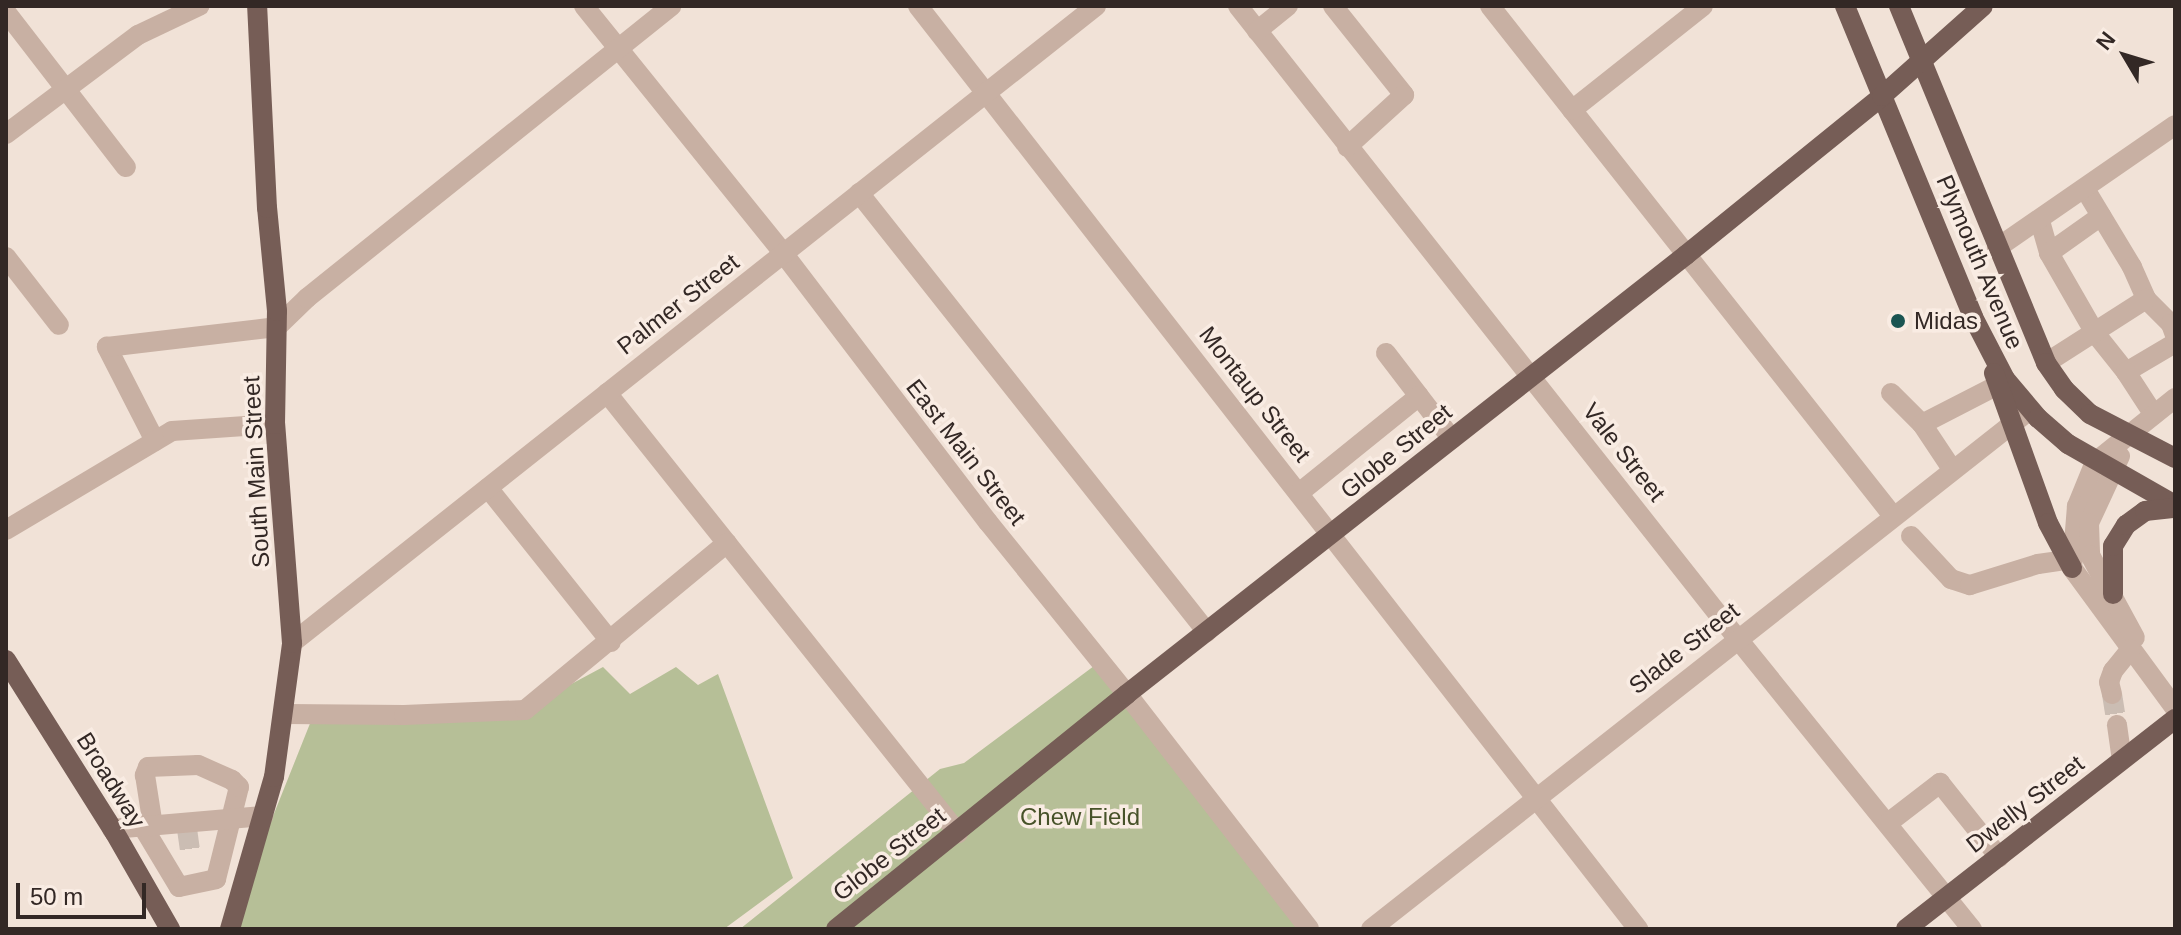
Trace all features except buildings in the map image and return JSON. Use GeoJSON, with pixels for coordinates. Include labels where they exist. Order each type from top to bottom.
{"type":"FeatureCollection","features":[{"type":"Feature","properties":{"kind":"main road","name":"South Main Street"},"geometry":{"type":"LineString","coordinates":[[230,929],[263,816],[286,714],[292,643],[275,424],[277,327],[257,6]]}},
{"type":"Feature","properties":{"kind":"main road","name":"Plymouth Avenue"},"geometry":{"type":"LineString","coordinates":[[1845,6],[1973,317],[1998,367],[2030,410],[2062,440],[2104,468],[2175,506]]}},
{"type":"Feature","properties":{"kind":"main road","name":"Plymouth Avenue"},"geometry":{"type":"LineString","coordinates":[[1899,6],[2046,363],[2064,389],[2083,408],[2175,458]]}},
{"type":"Feature","properties":{"kind":"main road","name":"Globe Street"},"geometry":{"type":"LineString","coordinates":[[836,929],[1127,694],[1686,255],[1882,96],[1983,6]]}},
{"type":"Feature","properties":{"kind":"main road"},"geometry":{"type":"LineString","coordinates":[[1973,317],[2009,423],[2048,523],[2070,564]]}},
{"type":"Feature","properties":{"kind":"main road"},"geometry":{"type":"LineString","coordinates":[[2113,594],[2113,546],[2126,525],[2145,511],[2175,506]]}},
{"type":"Feature","properties":{"kind":"main road","name":"Broadway"},"geometry":{"type":"LineString","coordinates":[[6,660],[112,829],[170,929]]}},
{"type":"Feature","properties":{"kind":"main road","name":"Dwelly Street"},"geometry":{"type":"LineString","coordinates":[[1906,929],[2175,719]]}},
{"type":"Feature","properties":{"kind":"street"},"geometry":{"type":"LineString","coordinates":[[6,134],[138,35],[199,6]]}},
{"type":"Feature","properties":{"kind":"street","name":"East Main Street"},"geometry":{"type":"LineString","coordinates":[[584,6],[783,253],[988,522],[1127,694],[1309,929]]}},
{"type":"Feature","properties":{"kind":"street"},"geometry":{"type":"LineString","coordinates":[[155,441],[107,347],[277,327],[307,298],[672,6]]}},
{"type":"Feature","properties":{"kind":"street","name":"Montaup Street"},"geometry":{"type":"LineString","coordinates":[[918,6],[1638,929]]}},
{"type":"Feature","properties":{"kind":"street","name":"Palmer Street"},"geometry":{"type":"LineString","coordinates":[[292,643],[1096,6]]}},
{"type":"Feature","properties":{"kind":"street","name":"Vale Street"},"geometry":{"type":"LineString","coordinates":[[1238,6],[1737,638],[1972,929]]}},
{"type":"Feature","properties":{"kind":"street"},"geometry":{"type":"LineString","coordinates":[[1257,31],[1288,6]]}},
{"type":"Feature","properties":{"kind":"street"},"geometry":{"type":"LineString","coordinates":[[1333,6],[1404,95],[1347,147]]}},
{"type":"Feature","properties":{"kind":"street"},"geometry":{"type":"LineString","coordinates":[[1490,6],[1893,516]]}},
{"type":"Feature","properties":{"kind":"street"},"geometry":{"type":"LineString","coordinates":[[1572,110],[1703,6]]}},
{"type":"Feature","properties":{"kind":"street"},"geometry":{"type":"LineString","coordinates":[[6,12],[126,167]]}},
{"type":"Feature","properties":{"kind":"street"},"geometry":{"type":"LineString","coordinates":[[1997,248],[2175,125]]}},
{"type":"Feature","properties":{"kind":"street"},"geometry":{"type":"LineString","coordinates":[[2085,189],[2146,299],[2171,324],[2175,335]]}},
{"type":"Feature","properties":{"kind":"street"},"geometry":{"type":"LineString","coordinates":[[859,193],[1207,632]]}},
{"type":"Feature","properties":{"kind":"street"},"geometry":{"type":"LineString","coordinates":[[2049,253],[2101,216]]}},
{"type":"Feature","properties":{"kind":"street"},"geometry":{"type":"LineString","coordinates":[[2040,221],[2049,253],[2095,333],[2154,415]]}},
{"type":"Feature","properties":{"kind":"street"},"geometry":{"type":"LineString","coordinates":[[6,257],[59,325]]}},
{"type":"Feature","properties":{"kind":"street"},"geometry":{"type":"LineString","coordinates":[[2046,363],[2146,299]]}},
{"type":"Feature","properties":{"kind":"street"},"geometry":{"type":"LineString","coordinates":[[2126,372],[2175,343]]}},
{"type":"Feature","properties":{"kind":"street"},"geometry":{"type":"LineString","coordinates":[[1386,353],[1452,439]]}},
{"type":"Feature","properties":{"kind":"street"},"geometry":{"type":"LineString","coordinates":[[1922,424],[1998,385]]}},
{"type":"Feature","properties":{"kind":"street"},"geometry":{"type":"LineString","coordinates":[[607,393],[958,833]]}},
{"type":"Feature","properties":{"kind":"street"},"geometry":{"type":"LineString","coordinates":[[1891,393],[1922,424],[1952,469]]}},
{"type":"Feature","properties":{"kind":"street"},"geometry":{"type":"LineString","coordinates":[[1299,493],[1419,396]]}},
{"type":"Feature","properties":{"kind":"street"},"geometry":{"type":"LineString","coordinates":[[2156,679],[2070,564],[2077,506],[2129,434],[2175,398]]}},
{"type":"Feature","properties":{"kind":"street","name":"Slade Street"},"geometry":{"type":"LineString","coordinates":[[1371,929],[2009,423],[2030,410]]}},
{"type":"Feature","properties":{"kind":"street"},"geometry":{"type":"LineString","coordinates":[[6,530],[172,431],[275,424]]}},
{"type":"Feature","properties":{"kind":"street"},"geometry":{"type":"LineString","coordinates":[[2104,468],[2089,523],[2090,555],[2156,679],[2175,708]]}},
{"type":"Feature","properties":{"kind":"street"},"geometry":{"type":"LineString","coordinates":[[488,488],[611,642]]}},
{"type":"Feature","properties":{"kind":"street"},"geometry":{"type":"LineString","coordinates":[[1911,536],[1951,579],[1970,585],[2038,564],[2070,564]]}},
{"type":"Feature","properties":{"kind":"street"},"geometry":{"type":"LineString","coordinates":[[286,714],[404,715],[525,710],[727,543]]}},
{"type":"Feature","properties":{"kind":"street"},"geometry":{"type":"LineString","coordinates":[[2113,689],[2131,649]]}},
{"type":"Feature","properties":{"kind":"street"},"geometry":{"type":"LineString","coordinates":[[2119,728],[2122,760]]}},
{"type":"Feature","properties":{"kind":"street"},"geometry":{"type":"LineString","coordinates":[[179,887],[172,860],[148,826],[145,771],[148,767],[198,765],[239,787],[230,816],[211,856],[216,879]]}},
{"type":"Feature","properties":{"kind":"street"},"geometry":{"type":"LineString","coordinates":[[1888,823],[1940,783],[1999,857]]}},
{"type":"Feature","properties":{"kind":"street"},"geometry":{"type":"LineString","coordinates":[[112,829],[186,826],[230,816],[263,816]]}},
{"type":"Feature","properties":{"kind":"street"},"geometry":{"type":"LineString","coordinates":[[158,907],[179,887],[216,879],[244,883]]}},
{"type":"Feature","properties":{"kind":"green space","name":"Chew Field"},"geometry":{"type":"Polygon","coordinates":[[[1102,660],[1305,929],[740,929],[940,769],[964,763],[1102,660]]]}},
{"type":"Feature","properties":{"kind":"green space"},"geometry":{"type":"Polygon","coordinates":[[[603,667],[630,694],[676,667],[698,685],[718,674],[793,878],[724,929],[228,929],[311,721],[521,711],[603,667]]]}},
{"type":"Feature","properties":{"kind":"tunnel"},"geometry":{"type":"LineString","coordinates":[[2112,694],[2117,725]]}},
{"type":"Feature","properties":{"kind":"tunnel"},"geometry":{"type":"LineString","coordinates":[[187,829],[191,858]]}},
{"type":"Feature","properties":{"kind":"place","name":"Midas"},"geometry":{"type":"Point","coordinates":[1898,321]}}]}
